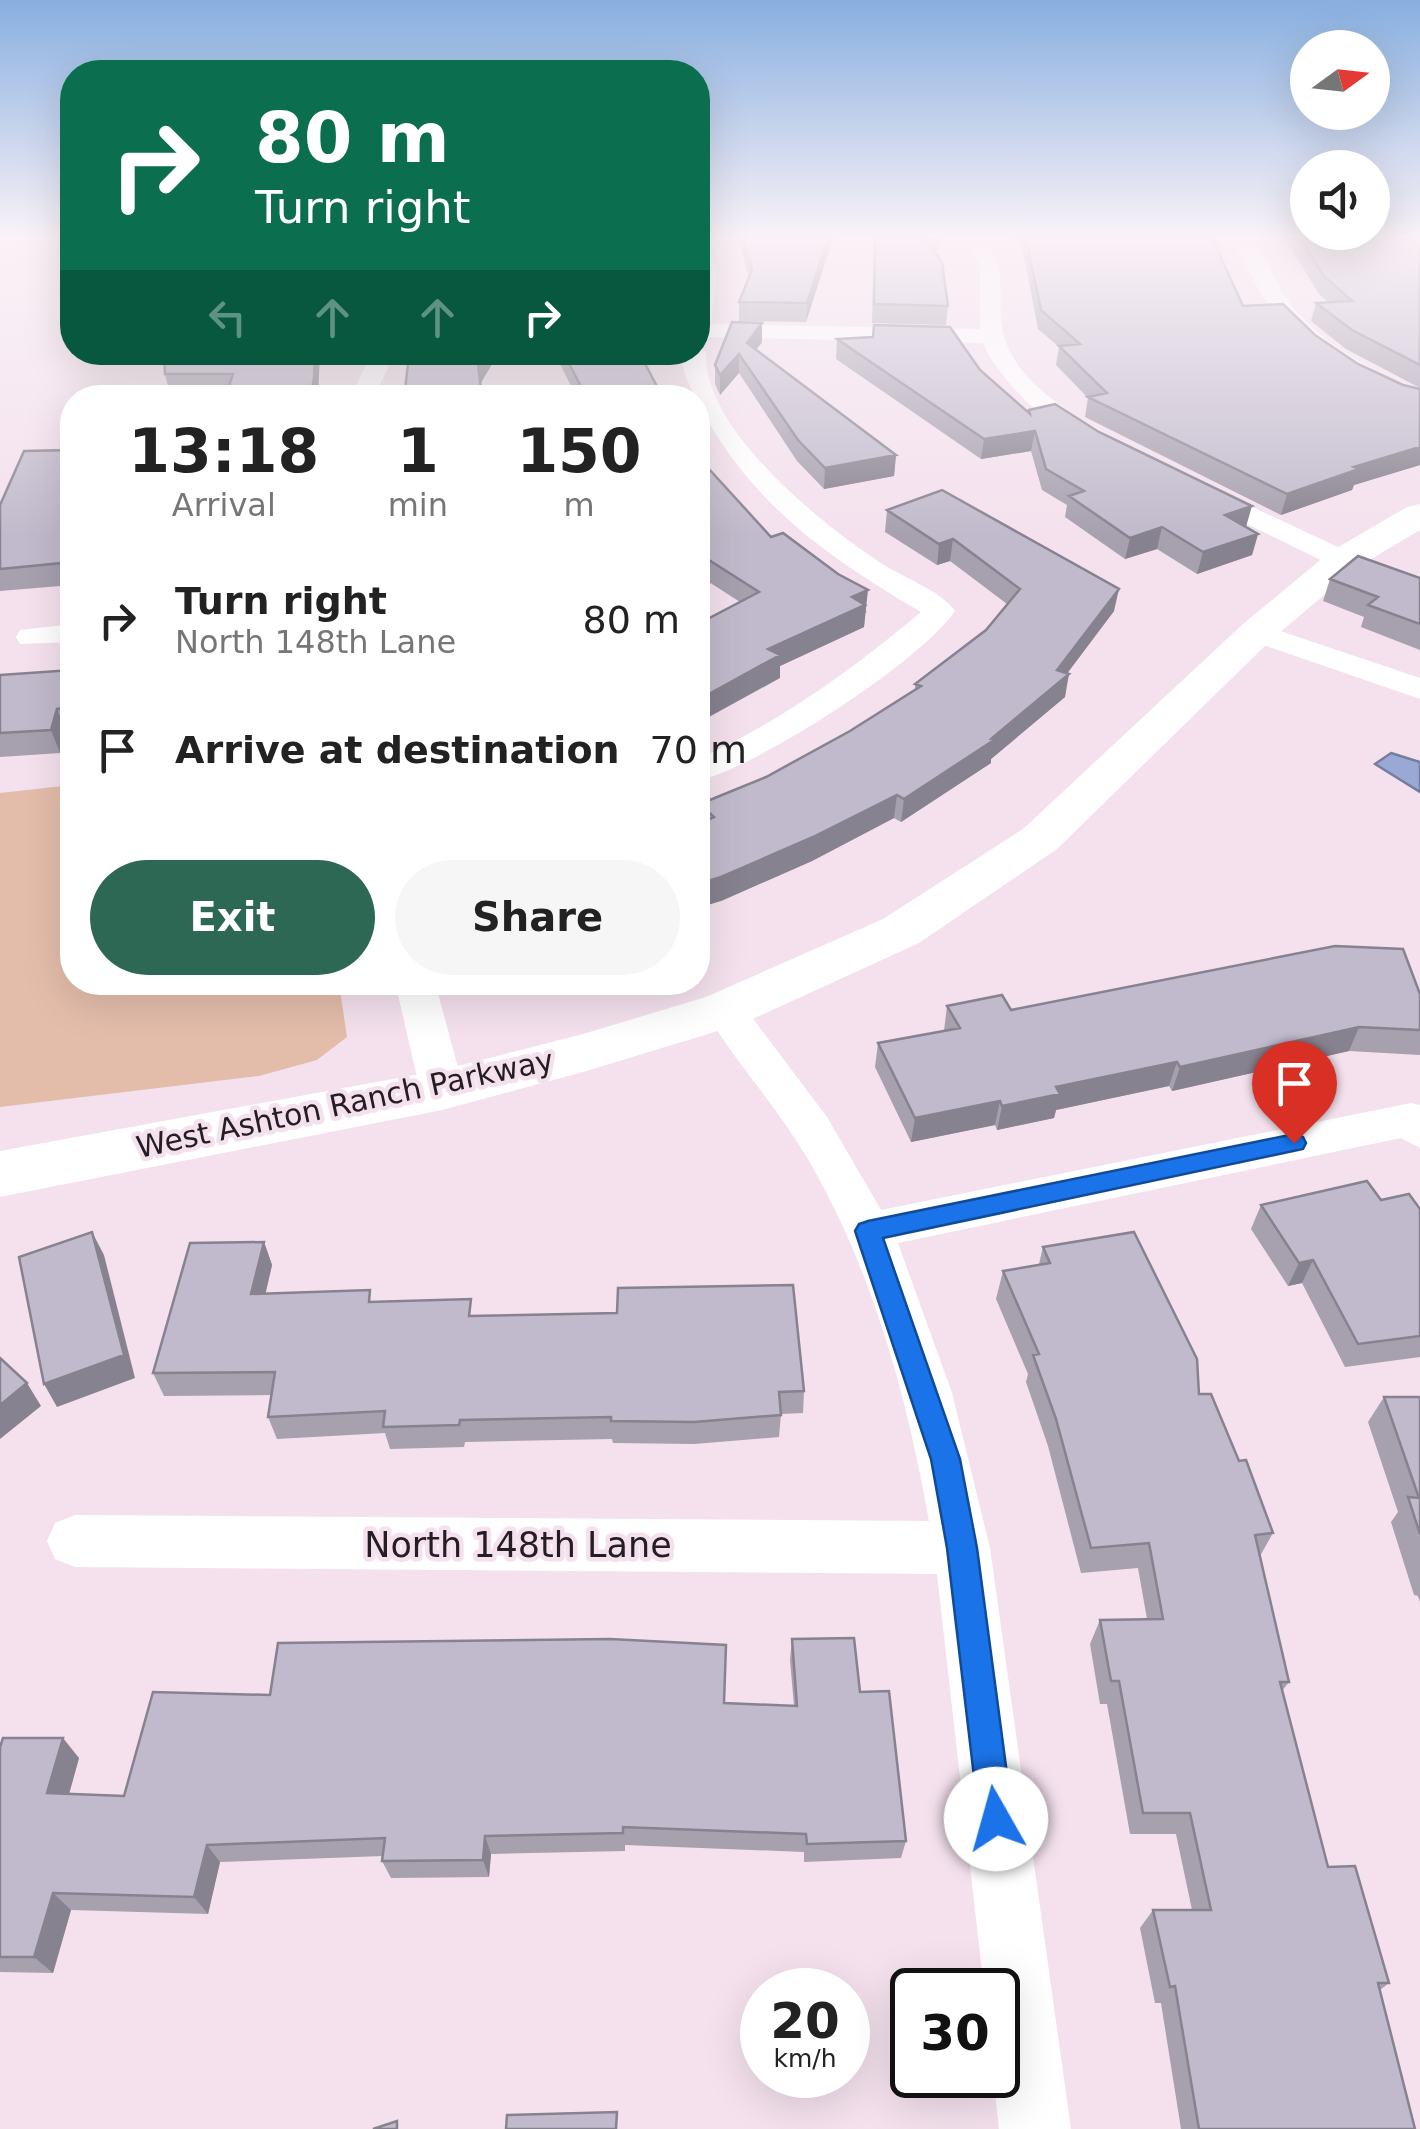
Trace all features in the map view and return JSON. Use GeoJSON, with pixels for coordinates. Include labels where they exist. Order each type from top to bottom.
{"type":"FeatureCollection","features":[{"type":"Feature","properties":{"kind":"street"},"geometry":{"type":"LineString","coordinates":[[710,340],[892,337]]}},
{"type":"Feature","properties":{"kind":"street"},"geometry":{"type":"LineString","coordinates":[[993,337],[1007,364],[1030,391],[1063,419],[1125,453]]}},
{"type":"Feature","properties":{"kind":"street"},"geometry":{"type":"LineString","coordinates":[[1307,337],[1372,379],[1420,401]]}},
{"type":"Feature","properties":{"kind":"street"},"geometry":{"type":"LineString","coordinates":[[1372,379],[1420,370]]}},
{"type":"Feature","properties":{"kind":"street"},"geometry":{"type":"LineString","coordinates":[[710,405],[746,468],[820,534],[940,611],[869,674],[755,747],[710,765]]}},
{"type":"Feature","properties":{"kind":"street"},"geometry":{"type":"LineString","coordinates":[[1176,479],[1342,560]]}},
{"type":"Feature","properties":{"kind":"street","name":"West Ashton Ranch Parkway"},"geometry":{"type":"LineString","coordinates":[[0,1174],[442,1090],[583,1053],[725,1010],[901,931],[1040,839],[1257,632],[1342,560],[1420,515]]}},
{"type":"Feature","properties":{"kind":"street"},"geometry":{"type":"LineString","coordinates":[[1257,632],[1420,690]]}},
{"type":"Feature","properties":{"kind":"street"},"geometry":{"type":"LineString","coordinates":[[31,637],[60,635]]}},
{"type":"Feature","properties":{"kind":"street"},"geometry":{"type":"LineString","coordinates":[[418,995],[442,1090]]}},
{"type":"Feature","properties":{"kind":"street"},"geometry":{"type":"LineString","coordinates":[[725,1010],[824,1146],[868,1231],[946,1459],[962,1548],[1035,2129]]}},
{"type":"Feature","properties":{"kind":"street"},"geometry":{"type":"LineString","coordinates":[[868,1231],[1415,1125]]}},
{"type":"Feature","properties":{"kind":"street","name":"North 148th Lane"},"geometry":{"type":"LineString","coordinates":[[74,1542],[962,1548]]}},
{"type":"Feature","properties":{"kind":"shaded area"},"geometry":{"type":"Polygon","coordinates":[[[60,786],[60,995],[341,995],[347,1037],[317,1060],[259,1076],[0,1107],[0,793],[60,786]]]}},
{"type":"Feature","properties":{"kind":"water"},"geometry":{"type":"Polygon","coordinates":[[[1391,753],[1420,762],[1420,792],[1375,764],[1391,753]]]}},
{"type":"Feature","properties":{"kind":"building"},"geometry":{"type":"Polygon","coordinates":[[[726,337],[751,337],[747,343],[896,455],[825,468],[798,440],[739,354],[720,375],[715,365],[726,337]]]}},
{"type":"Feature","properties":{"kind":"building"},"geometry":{"type":"Polygon","coordinates":[[[957,337],[980,370],[1030,414],[1029,410],[1055,404],[1099,432],[1252,506],[1225,515],[1258,534],[1203,552],[1162,527],[1130,538],[1069,496],[1084,491],[1046,469],[1035,431],[984,439],[837,339],[957,337]]]}},
{"type":"Feature","properties":{"kind":"building"},"geometry":{"type":"Polygon","coordinates":[[[1072,337],[1318,337],[1358,364],[1420,389],[1420,447],[1354,467],[1359,469],[1287,494],[1088,397],[1107,393],[1059,346],[1080,344],[1072,337]]]}},
{"type":"Feature","properties":{"kind":"building"},"geometry":{"type":"Polygon","coordinates":[[[1366,337],[1420,337],[1420,365],[1366,337]]]}},
{"type":"Feature","properties":{"kind":"building"},"geometry":{"type":"Polygon","coordinates":[[[165,365],[314,365],[313,385],[229,385],[233,374],[165,374],[165,365]]]}},
{"type":"Feature","properties":{"kind":"building"},"geometry":{"type":"Polygon","coordinates":[[[408,365],[478,365],[480,385],[406,385],[408,365]]]}},
{"type":"Feature","properties":{"kind":"building"},"geometry":{"type":"Polygon","coordinates":[[[570,365],[646,365],[656,385],[580,385],[570,365]]]}},
{"type":"Feature","properties":{"kind":"building"},"geometry":{"type":"Polygon","coordinates":[[[60,450],[60,563],[0,569],[0,505],[24,451],[60,450]]]}},
{"type":"Feature","properties":{"kind":"building"},"geometry":{"type":"Polygon","coordinates":[[[710,470],[771,537],[783,533],[838,574],[868,590],[852,597],[865,605],[768,649],[780,655],[710,693],[710,618],[759,592],[710,561],[710,470]]]}},
{"type":"Feature","properties":{"kind":"building"},"geometry":{"type":"Polygon","coordinates":[[[942,490],[1119,589],[1057,670],[1069,674],[991,739],[994,740],[904,799],[897,795],[813,837],[710,880],[710,819],[714,817],[710,813],[710,800],[766,777],[921,686],[915,684],[986,630],[1020,589],[953,539],[939,544],[887,510],[942,490]]]}},
{"type":"Feature","properties":{"kind":"building"},"geometry":{"type":"Polygon","coordinates":[[[1358,556],[1420,578],[1420,624],[1368,605],[1378,597],[1330,579],[1358,556]]]}},
{"type":"Feature","properties":{"kind":"building"},"geometry":{"type":"Polygon","coordinates":[[[60,671],[60,709],[51,730],[0,733],[0,675],[60,671]]]}},
{"type":"Feature","properties":{"kind":"building"},"geometry":{"type":"Polygon","coordinates":[[[1335,946],[1403,949],[1420,994],[1420,1030],[1359,1027],[1180,1067],[1177,1062],[1056,1087],[1060,1094],[1002,1106],[1000,1101],[915,1118],[878,1043],[960,1028],[947,1006],[1002,995],[1011,1010],[1335,946]]]}},
{"type":"Feature","properties":{"kind":"building"},"geometry":{"type":"Polygon","coordinates":[[[1367,1181],[1381,1200],[1409,1194],[1420,1209],[1420,1336],[1358,1344],[1313,1260],[1299,1263],[1261,1205],[1367,1181]]]}},
{"type":"Feature","properties":{"kind":"building"},"geometry":{"type":"Polygon","coordinates":[[[92,1232],[124,1355],[44,1384],[19,1257],[92,1232]]]}},
{"type":"Feature","properties":{"kind":"building"},"geometry":{"type":"Polygon","coordinates":[[[1134,1232],[1197,1359],[1199,1394],[1211,1394],[1239,1461],[1246,1460],[1273,1533],[1255,1535],[1289,1682],[1280,1682],[1328,1867],[1355,1866],[1389,1983],[1378,1983],[1415,2129],[1199,2129],[1175,1986],[1170,1987],[1153,1910],[1211,1910],[1190,1813],[1143,1813],[1119,1681],[1111,1681],[1100,1620],[1163,1619],[1149,1543],[1091,1548],[1056,1419],[1033,1355],[1039,1354],[1003,1271],[1050,1263],[1043,1247],[1134,1232]]]}},
{"type":"Feature","properties":{"kind":"building"},"geometry":{"type":"Polygon","coordinates":[[[264,1242],[251,1294],[370,1290],[369,1302],[471,1299],[469,1316],[617,1313],[618,1288],[793,1285],[804,1391],[779,1392],[781,1415],[694,1422],[611,1421],[611,1417],[460,1420],[459,1425],[383,1427],[385,1411],[268,1417],[275,1372],[153,1373],[190,1243],[264,1242]]]}},
{"type":"Feature","properties":{"kind":"building"},"geometry":{"type":"Polygon","coordinates":[[[0,1358],[27,1383],[0,1405],[0,1358]]]}},
{"type":"Feature","properties":{"kind":"building"},"geometry":{"type":"Polygon","coordinates":[[[1384,1397],[1420,1397],[1420,1534],[1408,1497],[1419,1498],[1384,1397]]]}},
{"type":"Feature","properties":{"kind":"building"},"geometry":{"type":"Polygon","coordinates":[[[854,1638],[860,1692],[889,1691],[906,1841],[807,1844],[806,1834],[623,1827],[623,1833],[485,1836],[483,1860],[382,1861],[385,1838],[207,1845],[194,1897],[53,1893],[34,1957],[0,1957],[3,1738],[63,1738],[47,1793],[124,1796],[153,1692],[270,1695],[278,1643],[610,1639],[726,1645],[724,1703],[797,1706],[792,1639],[854,1638]]]}},
{"type":"Feature","properties":{"kind":"building"},"geometry":{"type":"Polygon","coordinates":[[[617,2112],[616,2129],[506,2129],[507,2115],[617,2112]]]}},
{"type":"Feature","properties":{"kind":"building"},"geometry":{"type":"Polygon","coordinates":[[[397,2121],[397,2129],[373,2129],[397,2121]]]}},
{"type":"Feature","properties":{"kind":"route"},"geometry":{"type":"LineString","coordinates":[[996,1819],[962,1548],[946,1459],[868,1231],[1294,1143]]}}]}
